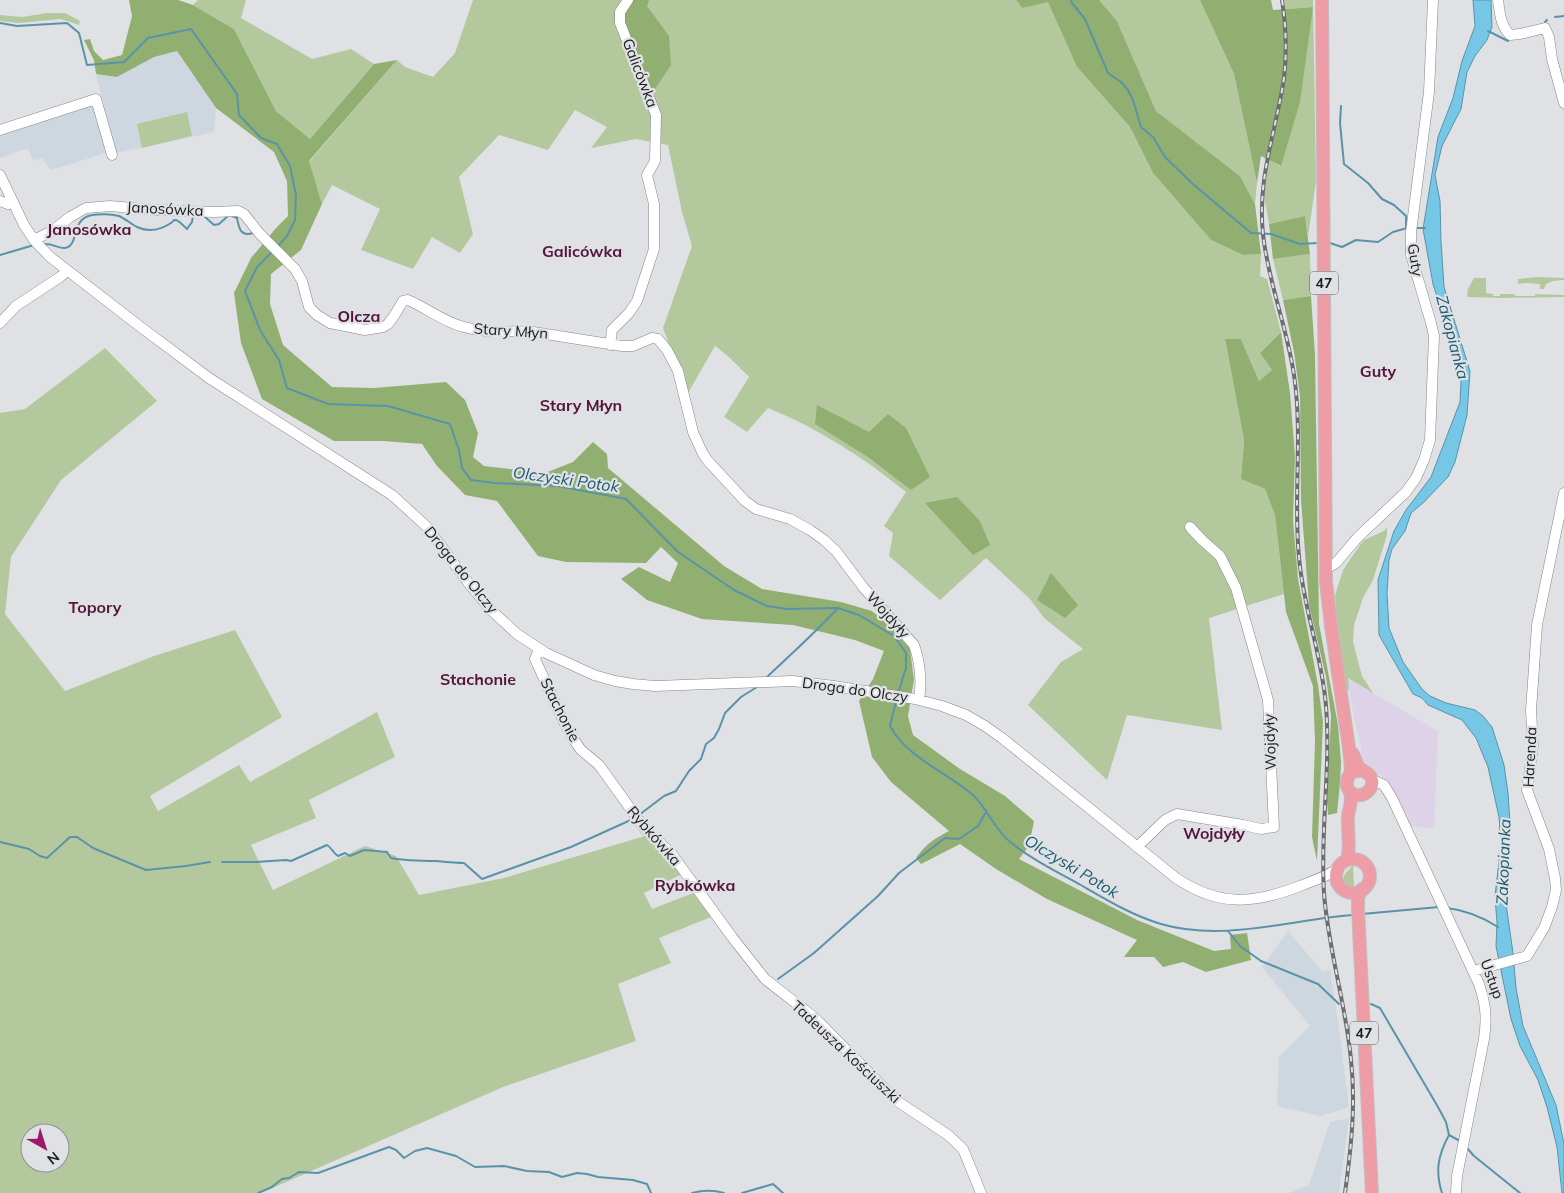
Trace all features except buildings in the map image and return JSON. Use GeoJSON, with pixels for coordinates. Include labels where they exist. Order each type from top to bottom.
{"type":"FeatureCollection","features":[{"type":"Feature","properties":{"kind":"main road","name":"47"},"geometry":{"type":"LineString","coordinates":[[1322,0],[1326,566],[1329,609],[1349,748],[1359,766],[1361,784],[1355,815],[1356,843],[1360,860],[1368,866],[1370,875],[1368,883],[1358,897],[1355,915]]}},
{"type":"Feature","properties":{"kind":"main road"},"geometry":{"type":"LineString","coordinates":[[1337,881],[1338,873],[1349,852],[1348,817],[1352,800],[1361,784]]}},
{"type":"Feature","properties":{"kind":"main road"},"geometry":{"type":"LineString","coordinates":[[1344,863],[1360,860]]}},
{"type":"Feature","properties":{"kind":"main road","name":"47"},"geometry":{"type":"LineString","coordinates":[[1337,881],[1346,891],[1355,915],[1360,962],[1372,1193]]}},
{"type":"Feature","properties":{"kind":"main road"},"geometry":{"type":"LineString","coordinates":[[1346,891],[1354,893],[1362,890]]}},
{"type":"Feature","properties":{"kind":"street","name":"Galicówka"},"geometry":{"type":"LineString","coordinates":[[610,345],[612,330],[629,313],[637,301],[654,249],[654,204],[647,175],[655,161],[656,116],[620,23],[620,12],[628,0]]}},
{"type":"Feature","properties":{"kind":"street","name":"Guty"},"geometry":{"type":"LineString","coordinates":[[1326,566],[1336,563],[1362,533],[1406,492],[1416,478],[1430,440],[1434,336],[1411,255],[1411,232],[1429,92],[1433,0]]}},
{"type":"Feature","properties":{"kind":"street"},"geometry":{"type":"LineString","coordinates":[[1498,0],[1501,21],[1504,29],[1510,35],[1545,28],[1549,37],[1552,59],[1564,103]]}},
{"type":"Feature","properties":{"kind":"street"},"geometry":{"type":"LineString","coordinates":[[0,130],[96,99],[112,154]]}},
{"type":"Feature","properties":{"kind":"street"},"geometry":{"type":"LineString","coordinates":[[0,175],[24,225],[34,240],[67,271],[60,278],[16,306],[0,323]]}},
{"type":"Feature","properties":{"kind":"street"},"geometry":{"type":"LineString","coordinates":[[0,201],[8,204],[13,203]]}},
{"type":"Feature","properties":{"kind":"street","name":"Janosówka"},"geometry":{"type":"LineString","coordinates":[[34,240],[52,231],[80,210],[86,208],[110,206],[214,212],[238,210],[244,214],[284,259]]}},
{"type":"Feature","properties":{"kind":"street","name":"Stary Młyn"},"geometry":{"type":"LineString","coordinates":[[284,259],[298,273],[305,289],[307,302],[312,310],[330,323],[340,326],[365,330],[383,327],[388,324],[403,301],[408,300],[440,318],[485,332],[526,331],[631,347],[652,338],[658,339],[667,350],[678,371],[693,432],[708,461]]}},
{"type":"Feature","properties":{"kind":"street","name":"Droga do Olczy"},"geometry":{"type":"LineString","coordinates":[[67,271],[209,378],[398,499],[426,526],[490,609],[512,629],[539,649],[558,659],[590,673],[615,681],[633,684],[655,686],[784,681],[813,683],[914,699]]}},
{"type":"Feature","properties":{"kind":"street","name":"Wojdyły"},"geometry":{"type":"LineString","coordinates":[[708,461],[745,501],[756,509],[790,519],[810,530],[836,551],[863,587],[914,645],[917,654],[920,684],[914,699]]}},
{"type":"Feature","properties":{"kind":"street","name":"Harenda"},"geometry":{"type":"LineString","coordinates":[[1473,971],[1521,958],[1528,954],[1544,928],[1556,890],[1549,849],[1527,790],[1533,746],[1531,710],[1537,625],[1564,493]]}},
{"type":"Feature","properties":{"kind":"street","name":"Wojdyły"},"geometry":{"type":"LineString","coordinates":[[1137,847],[1165,820],[1177,814],[1261,829],[1274,827],[1268,700],[1236,588],[1220,556],[1190,527]]}},
{"type":"Feature","properties":{"kind":"street","name":"Stachonie"},"geometry":{"type":"LineString","coordinates":[[539,649],[535,659],[563,720],[582,750],[599,765],[616,789]]}},
{"type":"Feature","properties":{"kind":"street"},"geometry":{"type":"LineString","coordinates":[[914,699],[960,712],[990,729],[1184,884],[1206,894],[1245,900],[1267,898],[1323,878],[1344,863]]}},
{"type":"Feature","properties":{"kind":"street","name":"Ustup"},"geometry":{"type":"LineString","coordinates":[[1361,784],[1388,791],[1473,971],[1484,1002],[1486,1020],[1457,1176],[1456,1193]]}},
{"type":"Feature","properties":{"kind":"street","name":"Rybkówka"},"geometry":{"type":"LineString","coordinates":[[616,789],[645,829],[671,854],[732,938],[765,979]]}},
{"type":"Feature","properties":{"kind":"street"},"geometry":{"type":"LineString","coordinates":[[1323,878],[1332,878],[1337,881]]}},
{"type":"Feature","properties":{"kind":"street","name":"Tadeusza Kościuszki"},"geometry":{"type":"LineString","coordinates":[[765,979],[815,1018],[897,1101],[955,1141],[962,1149],[981,1193]]}},
{"type":"Feature","properties":{"kind":"shaded area"},"geometry":{"type":"Polygon","coordinates":[[[177,51],[216,108],[214,132],[116,153],[96,74],[117,77],[154,57],[177,51]]]}},
{"type":"Feature","properties":{"kind":"shaded area"},"geometry":{"type":"Polygon","coordinates":[[[94,105],[106,153],[51,170],[42,158],[33,161],[28,148],[0,158],[0,134],[94,105]]]}},
{"type":"Feature","properties":{"kind":"shaded area"},"geometry":{"type":"Polygon","coordinates":[[[1347,678],[1438,731],[1434,829],[1410,826],[1391,785],[1362,759],[1347,678]]]}},
{"type":"Feature","properties":{"kind":"shaded area"},"geometry":{"type":"Polygon","coordinates":[[[1288,931],[1323,972],[1330,970],[1349,1107],[1320,1116],[1277,1106],[1279,1057],[1310,1026],[1262,967],[1288,931]]]}},
{"type":"Feature","properties":{"kind":"shaded area"},"geometry":{"type":"Polygon","coordinates":[[[1349,1118],[1339,1193],[1289,1193],[1309,1185],[1330,1122],[1349,1118]]]}},
{"type":"Feature","properties":{"kind":"green space"},"geometry":{"type":"Polygon","coordinates":[[[129,0],[178,0],[193,5],[234,29],[276,111],[310,139],[374,64],[397,60],[309,161],[322,204],[301,250],[271,274],[270,304],[283,345],[332,387],[374,388],[446,382],[465,400],[478,433],[473,457],[484,466],[545,473],[573,462],[593,442],[607,454],[608,468],[724,566],[762,589],[841,602],[872,611],[894,630],[910,649],[914,680],[908,716],[913,735],[960,769],[1005,796],[1034,821],[1029,846],[1019,859],[1137,920],[1214,951],[1231,949],[1230,935],[1247,933],[1251,960],[1206,972],[1183,962],[1163,967],[1154,957],[1124,957],[1137,940],[1047,899],[996,869],[960,844],[921,864],[916,858],[924,848],[949,831],[891,782],[872,757],[859,701],[873,679],[884,651],[855,640],[793,625],[702,619],[647,600],[621,579],[639,567],[670,582],[678,563],[661,547],[646,563],[566,562],[538,556],[497,501],[465,495],[437,466],[422,444],[383,441],[334,441],[262,399],[241,343],[234,293],[251,258],[288,216],[287,181],[274,152],[216,108],[177,51],[154,57],[117,77],[96,74],[94,60],[84,40],[90,39],[94,51],[103,60],[122,55],[132,16],[129,0]]]}},
{"type":"Feature","properties":{"kind":"green space"},"geometry":{"type":"Polygon","coordinates":[[[198,0],[246,0],[241,18],[312,59],[351,49],[374,64],[310,139],[276,111],[234,29],[193,5],[198,0]]]}},
{"type":"Feature","properties":{"kind":"green space"},"geometry":{"type":"Polygon","coordinates":[[[473,0],[1016,0],[1022,8],[1048,1],[1077,67],[1130,127],[1153,173],[1211,240],[1243,255],[1261,254],[1260,276],[1267,279],[1281,332],[1260,353],[1272,370],[1259,381],[1241,339],[1225,339],[1244,440],[1241,479],[1265,489],[1275,515],[1284,594],[1209,618],[1222,730],[1127,715],[1107,780],[1028,705],[1061,662],[1083,649],[1044,618],[1030,599],[986,558],[940,600],[889,556],[893,533],[884,526],[906,492],[874,467],[823,434],[768,408],[747,432],[724,417],[749,377],[715,346],[688,393],[663,328],[692,246],[682,212],[668,145],[636,139],[591,148],[607,127],[575,110],[548,150],[499,135],[459,177],[473,234],[460,253],[432,237],[413,269],[361,250],[380,209],[332,185],[322,204],[309,162],[397,60],[405,67],[433,77],[455,53],[473,0]]]}},
{"type":"Feature","properties":{"kind":"green space"},"geometry":{"type":"Polygon","coordinates":[[[633,0],[649,0],[647,6],[669,36],[671,65],[653,92],[626,25],[624,14],[633,0]]]}},
{"type":"Feature","properties":{"kind":"green space"},"geometry":{"type":"Polygon","coordinates":[[[1016,0],[1099,0],[1117,21],[1156,111],[1240,176],[1255,204],[1261,254],[1243,255],[1211,240],[1153,173],[1130,127],[1077,67],[1048,2],[1022,8],[1016,0]]]}},
{"type":"Feature","properties":{"kind":"green space"},"geometry":{"type":"Polygon","coordinates":[[[1099,0],[1200,0],[1234,74],[1257,183],[1255,204],[1240,176],[1156,111],[1117,21],[1099,0]]]}},
{"type":"Feature","properties":{"kind":"green space"},"geometry":{"type":"Polygon","coordinates":[[[1200,0],[1271,0],[1273,10],[1313,7],[1300,102],[1281,166],[1261,156],[1257,183],[1234,74],[1200,0]]]}},
{"type":"Feature","properties":{"kind":"green space"},"geometry":{"type":"Polygon","coordinates":[[[1284,0],[1313,0],[1316,181],[1308,237],[1305,216],[1269,224],[1264,195],[1269,160],[1280,166],[1313,7],[1285,9],[1284,0]]]}},
{"type":"Feature","properties":{"kind":"green space"},"geometry":{"type":"Polygon","coordinates":[[[47,13],[65,13],[80,21],[79,25],[61,19],[18,23],[0,21],[0,15],[22,17],[47,13]]]}},
{"type":"Feature","properties":{"kind":"green space"},"geometry":{"type":"Polygon","coordinates":[[[187,112],[192,136],[142,148],[137,124],[187,112]]]}},
{"type":"Feature","properties":{"kind":"green space"},"geometry":{"type":"Polygon","coordinates":[[[1305,216],[1310,254],[1273,259],[1269,224],[1305,216]]]}},
{"type":"Feature","properties":{"kind":"green space"},"geometry":{"type":"Polygon","coordinates":[[[1310,254],[1311,296],[1283,300],[1273,259],[1310,254]]]}},
{"type":"Feature","properties":{"kind":"green space"},"geometry":{"type":"Polygon","coordinates":[[[1537,277],[1564,278],[1564,280],[1546,284],[1544,289],[1540,289],[1540,284],[1518,284],[1518,279],[1537,277]]]}},
{"type":"Feature","properties":{"kind":"green space"},"geometry":{"type":"Polygon","coordinates":[[[1474,278],[1486,278],[1486,293],[1493,294],[1493,296],[1514,294],[1516,296],[1535,296],[1535,294],[1564,295],[1564,297],[1467,297],[1468,289],[1474,278]]]}},
{"type":"Feature","properties":{"kind":"green space"},"geometry":{"type":"Polygon","coordinates":[[[1311,296],[1315,355],[1319,624],[1338,725],[1341,762],[1337,813],[1328,815],[1331,716],[1326,677],[1309,605],[1301,500],[1300,396],[1294,352],[1283,300],[1311,296]]]}},
{"type":"Feature","properties":{"kind":"green space"},"geometry":{"type":"Polygon","coordinates":[[[1281,332],[1290,393],[1295,456],[1293,520],[1298,579],[1323,722],[1317,861],[1312,837],[1315,742],[1313,686],[1286,612],[1275,515],[1265,489],[1241,479],[1244,440],[1225,339],[1241,339],[1259,381],[1272,370],[1260,353],[1281,332]]]}},
{"type":"Feature","properties":{"kind":"green space"},"geometry":{"type":"Polygon","coordinates":[[[105,348],[157,401],[61,480],[11,557],[5,614],[65,691],[154,656],[235,630],[282,717],[150,796],[158,811],[239,765],[250,782],[377,712],[395,757],[309,800],[316,818],[251,845],[273,890],[365,846],[396,856],[419,895],[504,878],[645,836],[682,874],[644,893],[652,909],[693,893],[711,917],[659,938],[671,963],[618,984],[636,1041],[503,1087],[261,1193],[0,1193],[0,413],[25,409],[105,348]]]}},
{"type":"Feature","properties":{"kind":"green space"},"geometry":{"type":"Polygon","coordinates":[[[817,405],[869,432],[888,414],[906,428],[930,477],[911,490],[868,457],[815,424],[817,405]]]}},
{"type":"Feature","properties":{"kind":"green space"},"geometry":{"type":"Polygon","coordinates":[[[957,497],[980,521],[990,545],[973,555],[925,503],[957,497]]]}},
{"type":"Feature","properties":{"kind":"green space"},"geometry":{"type":"Polygon","coordinates":[[[1387,527],[1387,535],[1373,580],[1363,598],[1354,625],[1353,642],[1362,676],[1373,693],[1348,678],[1349,690],[1346,689],[1335,595],[1343,570],[1360,545],[1364,540],[1384,531],[1387,527]]]}},
{"type":"Feature","properties":{"kind":"green space"},"geometry":{"type":"Polygon","coordinates":[[[1051,573],[1078,605],[1065,618],[1037,600],[1051,573]]]}},
{"type":"Feature","properties":{"kind":"green space"},"geometry":{"type":"Polygon","coordinates":[[[1353,864],[1353,889],[1345,886],[1343,879],[1353,864]]]}},
{"type":"Feature","properties":{"kind":"water","name":"Zakopianka"},"geometry":{"type":"Polygon","coordinates":[[[1473,0],[1491,0],[1492,27],[1487,40],[1475,56],[1467,72],[1461,109],[1442,146],[1435,175],[1440,201],[1444,287],[1470,371],[1467,415],[1455,462],[1448,477],[1411,513],[1405,531],[1392,549],[1389,560],[1387,594],[1389,628],[1403,662],[1422,689],[1430,696],[1446,703],[1475,710],[1483,716],[1492,727],[1504,765],[1510,823],[1505,897],[1516,988],[1523,1026],[1556,1105],[1564,1144],[1564,1193],[1562,1193],[1557,1147],[1547,1107],[1538,1080],[1520,1046],[1511,1019],[1496,946],[1495,896],[1501,844],[1499,817],[1488,767],[1476,738],[1462,720],[1428,705],[1422,698],[1413,694],[1379,635],[1378,580],[1394,531],[1406,510],[1431,477],[1460,402],[1461,382],[1452,344],[1433,284],[1423,229],[1438,137],[1453,98],[1462,61],[1475,26],[1473,0]]]}},
{"type":"Feature","properties":{"kind":"waterway"},"geometry":{"type":"LineString","coordinates":[[1071,0],[1085,19],[1108,73],[1121,82],[1128,90],[1141,127],[1153,137],[1165,157],[1194,185],[1251,233],[1271,234],[1300,244],[1318,243]]}},
{"type":"Feature","properties":{"kind":"waterway"},"geometry":{"type":"LineString","coordinates":[[1555,17],[1564,16]]}},
{"type":"Feature","properties":{"kind":"waterway","name":"Olczyski Potok"},"geometry":{"type":"LineString","coordinates":[[0,23],[17,26],[67,23],[79,33],[87,65],[124,62],[148,38],[191,29],[237,94],[239,115],[261,138],[277,144],[290,166],[296,195],[295,220],[287,236],[278,246]]}},
{"type":"Feature","properties":{"kind":"waterway"},"geometry":{"type":"LineString","coordinates":[[1488,31],[1508,41]]}},
{"type":"Feature","properties":{"kind":"waterway"},"geometry":{"type":"LineString","coordinates":[[1341,106],[1340,123],[1344,164],[1368,183],[1382,199],[1394,205],[1406,216],[1406,228]]}},
{"type":"Feature","properties":{"kind":"waterway"},"geometry":{"type":"LineString","coordinates":[[43,244],[63,248],[70,246],[81,221],[85,217],[92,215],[106,214],[119,216],[145,230],[164,227],[174,220],[187,229],[195,215]]}},
{"type":"Feature","properties":{"kind":"waterway"},"geometry":{"type":"LineString","coordinates":[[204,216],[214,225],[219,224],[228,216]]}},
{"type":"Feature","properties":{"kind":"waterway"},"geometry":{"type":"LineString","coordinates":[[232,216],[237,218],[243,233],[253,233]]}},
{"type":"Feature","properties":{"kind":"waterway"},"geometry":{"type":"LineString","coordinates":[[1330,243],[1342,247],[1356,240],[1378,242],[1393,232],[1407,228]]}},
{"type":"Feature","properties":{"kind":"waterway"},"geometry":{"type":"LineString","coordinates":[[1415,228],[1425,228]]}},
{"type":"Feature","properties":{"kind":"waterway"},"geometry":{"type":"LineString","coordinates":[[0,255],[34,245]]}},
{"type":"Feature","properties":{"kind":"waterway","name":"Olczyski Potok"},"geometry":{"type":"LineString","coordinates":[[273,251],[257,267],[245,291],[260,330],[279,360],[287,388],[328,404],[388,406],[450,424],[459,450],[462,468],[471,480],[558,486],[626,499],[678,552],[734,590],[767,606],[787,609],[838,608],[859,615],[894,636],[906,653],[906,668],[898,694]]}},
{"type":"Feature","properties":{"kind":"waterway"},"geometry":{"type":"LineString","coordinates":[[766,678],[838,608]]}},
{"type":"Feature","properties":{"kind":"waterway"},"geometry":{"type":"LineString","coordinates":[[639,815],[664,796],[676,791],[689,771],[701,759],[706,744],[714,738],[725,713],[741,697],[757,687]]}},
{"type":"Feature","properties":{"kind":"waterway","name":"Olczyski Potok"},"geometry":{"type":"LineString","coordinates":[[896,701],[890,726],[897,737],[917,756],[973,795],[1008,840],[1042,864],[1129,911],[1161,924],[1184,929],[1208,931],[1256,928],[1352,915]]}},
{"type":"Feature","properties":{"kind":"waterway"},"geometry":{"type":"LineString","coordinates":[[778,979],[814,953],[878,896],[899,873],[945,838],[959,839],[978,826],[986,812]]}},
{"type":"Feature","properties":{"kind":"waterway"},"geometry":{"type":"LineString","coordinates":[[222,862],[291,861],[327,845],[338,856],[345,853],[350,856],[364,850],[387,852],[391,858],[402,860],[464,863],[482,879],[571,847],[633,819]]}},
{"type":"Feature","properties":{"kind":"waterway"},"geometry":{"type":"LineString","coordinates":[[0,842],[29,849],[47,858],[70,837],[77,837],[93,848],[146,870],[210,862]]}},
{"type":"Feature","properties":{"kind":"waterway","name":"Olczyski Potok"},"geometry":{"type":"LineString","coordinates":[[1362,914],[1439,907]]}},
{"type":"Feature","properties":{"kind":"waterway","name":"Olczyski Potok"},"geometry":{"type":"LineString","coordinates":[[1447,908],[1460,910],[1498,927]]}},
{"type":"Feature","properties":{"kind":"waterway"},"geometry":{"type":"LineString","coordinates":[[1228,931],[1240,946],[1261,961],[1318,984],[1339,1004]]}},
{"type":"Feature","properties":{"kind":"waterway"},"geometry":{"type":"LineString","coordinates":[[1371,1004],[1380,1008],[1438,1107],[1446,1122],[1449,1135],[1460,1141]]}},
{"type":"Feature","properties":{"kind":"waterway"},"geometry":{"type":"LineString","coordinates":[[1442,1193],[1438,1170],[1442,1149],[1449,1135]]}},
{"type":"Feature","properties":{"kind":"waterway"},"geometry":{"type":"LineString","coordinates":[[258,1193],[272,1187],[282,1179],[289,1178],[299,1172],[318,1173],[389,1147],[396,1150],[404,1158],[415,1151],[427,1148],[456,1156],[475,1167],[504,1166],[527,1171],[549,1172],[562,1177],[577,1173],[633,1180],[647,1184],[651,1193]]}},
{"type":"Feature","properties":{"kind":"waterway"},"geometry":{"type":"LineString","coordinates":[[1467,1148],[1474,1156],[1520,1193]]}},
{"type":"Feature","properties":{"kind":"waterway"},"geometry":{"type":"LineString","coordinates":[[742,1193],[773,1184],[783,1193]]}},
{"type":"Feature","properties":{"kind":"waterway"},"geometry":{"type":"LineString","coordinates":[[692,1193],[700,1191],[724,1193]]}},
{"type":"Feature","properties":{"kind":"railway"},"geometry":{"type":"LineString","coordinates":[[1282,0],[1286,39],[1285,68],[1281,98],[1265,174],[1262,213],[1263,234],[1265,252],[1294,375],[1298,421],[1297,534],[1299,557],[1304,594],[1321,668],[1326,706],[1327,753],[1323,846],[1324,893],[1329,935],[1349,1039],[1353,1094],[1352,1127],[1345,1193]]}},
{"type":"Feature","properties":{"kind":"district","name":"Janosówka"},"geometry":{"type":"Point","coordinates":[89,229]}},
{"type":"Feature","properties":{"kind":"district","name":"Galicówka"},"geometry":{"type":"Point","coordinates":[582,251]}},
{"type":"Feature","properties":{"kind":"district","name":"Olcza"},"geometry":{"type":"Point","coordinates":[359,316]}},
{"type":"Feature","properties":{"kind":"district","name":"Guty"},"geometry":{"type":"Point","coordinates":[1378,371]}},
{"type":"Feature","properties":{"kind":"district","name":"Stary Młyn"},"geometry":{"type":"Point","coordinates":[581,405]}},
{"type":"Feature","properties":{"kind":"district","name":"Topory"},"geometry":{"type":"Point","coordinates":[95,607]}},
{"type":"Feature","properties":{"kind":"district","name":"Stachonie"},"geometry":{"type":"Point","coordinates":[478,679]}},
{"type":"Feature","properties":{"kind":"district","name":"Wojdyły"},"geometry":{"type":"Point","coordinates":[1214,833]}},
{"type":"Feature","properties":{"kind":"district","name":"Rybkówka"},"geometry":{"type":"Point","coordinates":[695,885]}}]}
